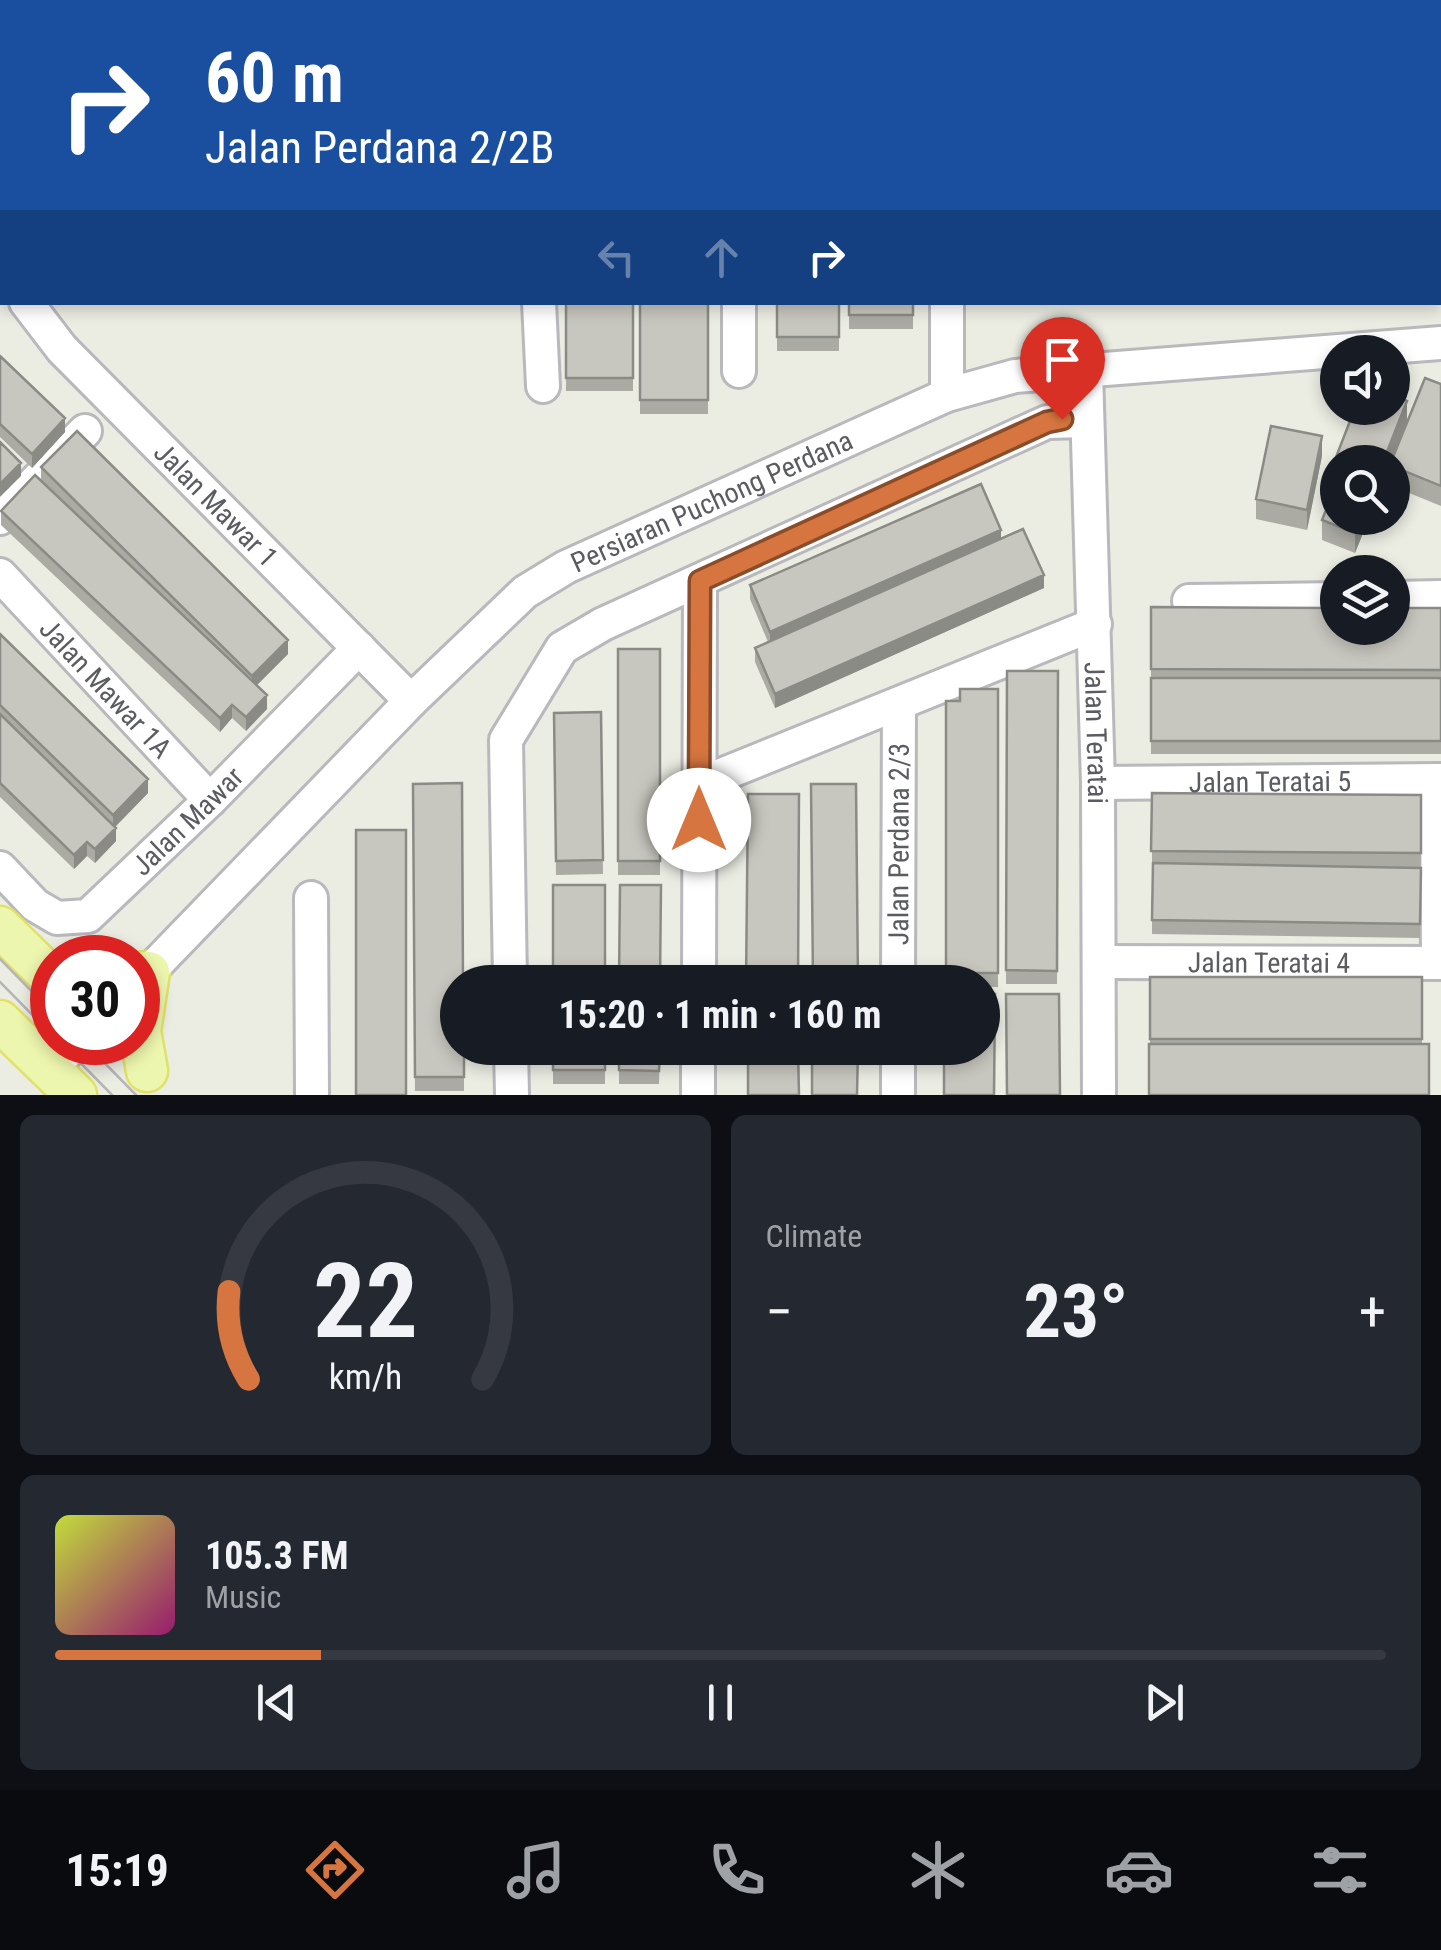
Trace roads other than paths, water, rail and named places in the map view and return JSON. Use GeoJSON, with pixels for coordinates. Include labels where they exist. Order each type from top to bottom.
{"type":"FeatureCollection","features":[{"type":"Feature","properties":{"kind":"main road"},"geometry":{"type":"LineString","coordinates":[[0,927],[30,954]]}},
{"type":"Feature","properties":{"kind":"main road"},"geometry":{"type":"LineString","coordinates":[[0,1021],[67,1069]]}},
{"type":"Feature","properties":{"kind":"street","name":"Jalan Mawar 1"},"geometry":{"type":"LineString","coordinates":[[28,305],[62,350],[411,701]]}},
{"type":"Feature","properties":{"kind":"street"},"geometry":{"type":"LineString","coordinates":[[539,305],[544,386]]}},
{"type":"Feature","properties":{"kind":"street"},"geometry":{"type":"LineString","coordinates":[[739,305],[739,370]]}},
{"type":"Feature","properties":{"kind":"street"},"geometry":{"type":"LineString","coordinates":[[947,305],[948,395]]}},
{"type":"Feature","properties":{"kind":"street","name":"Persiaran Puchong Perdana"},"geometry":{"type":"LineString","coordinates":[[160,957],[411,701],[526,592],[566,567],[948,395],[1015,376],[1441,342]]}},
{"type":"Feature","properties":{"kind":"street","name":"Jalan Teratai"},"geometry":{"type":"LineString","coordinates":[[1086,371],[1098,784],[1099,1095]]}},
{"type":"Feature","properties":{"kind":"street"},"geometry":{"type":"LineString","coordinates":[[510,965],[506,740],[562,648],[603,624],[1047,422],[1087,421]]}},
{"type":"Feature","properties":{"kind":"street"},"geometry":{"type":"LineString","coordinates":[[0,518],[84,431]]}},
{"type":"Feature","properties":{"kind":"street","name":"Jalan Mawar 1A"},"geometry":{"type":"LineString","coordinates":[[0,575],[210,800]]}},
{"type":"Feature","properties":{"kind":"street"},"geometry":{"type":"LineString","coordinates":[[698,965],[700,581]]}},
{"type":"Feature","properties":{"kind":"street"},"geometry":{"type":"LineString","coordinates":[[1410,598],[1441,597]]}},
{"type":"Feature","properties":{"kind":"street"},"geometry":{"type":"LineString","coordinates":[[1189,602],[1320,599]]}},
{"type":"Feature","properties":{"kind":"street"},"geometry":{"type":"LineString","coordinates":[[699,784],[1095,624]]}},
{"type":"Feature","properties":{"kind":"street","name":"Jalan Mawar"},"geometry":{"type":"LineString","coordinates":[[0,868],[36,906],[57,918],[88,916],[210,800],[359,648]]}},
{"type":"Feature","properties":{"kind":"street","name":"Jalan Perdana 2/3"},"geometry":{"type":"LineString","coordinates":[[898,965],[899,705]]}},
{"type":"Feature","properties":{"kind":"street"},"geometry":{"type":"LineString","coordinates":[[1439,780],[1440,963]]}},
{"type":"Feature","properties":{"kind":"street","name":"Jalan Teratai 5"},"geometry":{"type":"LineString","coordinates":[[1098,784],[1439,780]]}},
{"type":"Feature","properties":{"kind":"street"},"geometry":{"type":"LineString","coordinates":[[311,898],[312,1095]]}},
{"type":"Feature","properties":{"kind":"street","name":"Jalan Teratai 4"},"geometry":{"type":"LineString","coordinates":[[1098,962],[1440,963]]}},
{"type":"Feature","properties":{"kind":"street"},"geometry":{"type":"LineString","coordinates":[[511,1065],[512,1095]]}},
{"type":"Feature","properties":{"kind":"street"},"geometry":{"type":"LineString","coordinates":[[698,1065],[698,1095]]}},
{"type":"Feature","properties":{"kind":"street"},"geometry":{"type":"LineString","coordinates":[[898,1065],[898,1095]]}},
{"type":"Feature","properties":{"kind":"tram line"},"geometry":{"type":"LineString","coordinates":[[0,959],[30,990]]}},
{"type":"Feature","properties":{"kind":"tram line"},"geometry":{"type":"LineString","coordinates":[[0,982],[30,1013]]}},
{"type":"Feature","properties":{"kind":"tram line"},"geometry":{"type":"LineString","coordinates":[[83,1065],[112,1095]]}},
{"type":"Feature","properties":{"kind":"tram line"},"geometry":{"type":"LineString","coordinates":[[107,1065],[136,1095]]}}]}
